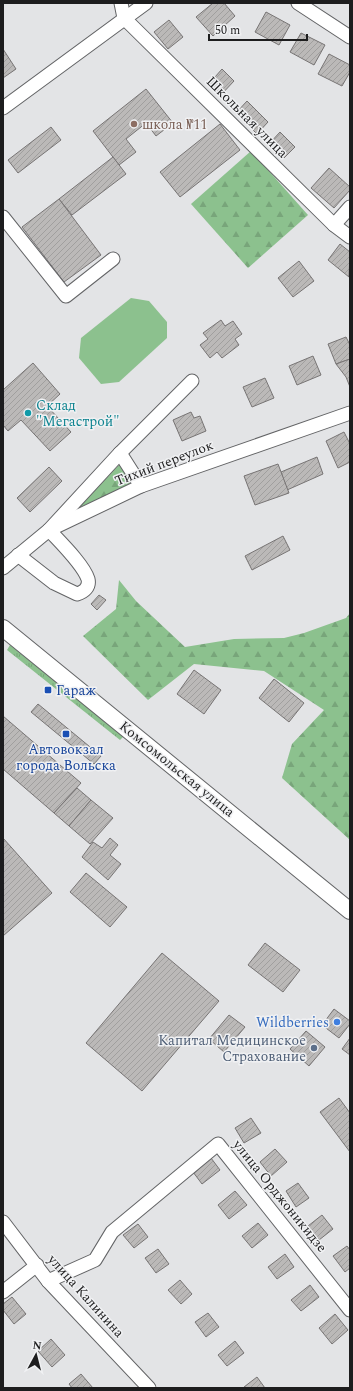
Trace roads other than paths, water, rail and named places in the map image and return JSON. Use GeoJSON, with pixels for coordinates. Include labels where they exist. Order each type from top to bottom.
{"type":"FeatureCollection","features":[{"type":"Feature","properties":{"kind":"main road","name":"Комсомольская улица"},"geometry":{"type":"LineString","coordinates":[[3,628],[350,910]]}},
{"type":"Feature","properties":{"kind":"street"},"geometry":{"type":"LineString","coordinates":[[121,3],[124,18]]}},
{"type":"Feature","properties":{"kind":"street"},"geometry":{"type":"LineString","coordinates":[[3,108],[146,3]]}},
{"type":"Feature","properties":{"kind":"street"},"geometry":{"type":"LineString","coordinates":[[298,3],[350,37]]}},
{"type":"Feature","properties":{"kind":"street","name":"Школьная улица"},"geometry":{"type":"LineString","coordinates":[[124,18],[334,225],[350,237]]}},
{"type":"Feature","properties":{"kind":"street"},"geometry":{"type":"LineString","coordinates":[[334,225],[350,207]]}},
{"type":"Feature","properties":{"kind":"street"},"geometry":{"type":"LineString","coordinates":[[3,217],[66,296],[113,259]]}},
{"type":"Feature","properties":{"kind":"street"},"geometry":{"type":"LineString","coordinates":[[18,555],[54,583],[77,594],[84,592],[88,586],[88,579],[81,567],[49,530],[120,453],[192,381]]}},
{"type":"Feature","properties":{"kind":"street","name":"Тихий переулок"},"geometry":{"type":"LineString","coordinates":[[3,568],[49,530],[141,486],[350,413]]}},
{"type":"Feature","properties":{"kind":"street"},"geometry":{"type":"LineString","coordinates":[[120,453],[141,486]]}},
{"type":"Feature","properties":{"kind":"street","name":"улица Орджоникидзе"},"geometry":{"type":"LineString","coordinates":[[48,1281],[95,1260],[112,1232],[218,1144],[350,1310]]}},
{"type":"Feature","properties":{"kind":"street","name":"улица Калинина"},"geometry":{"type":"LineString","coordinates":[[3,1222],[48,1281],[150,1388]]}},
{"type":"Feature","properties":{"kind":"street"},"geometry":{"type":"LineString","coordinates":[[3,1292],[37,1265]]}},
{"type":"Feature","properties":{"kind":"place","name":"школа №11"},"geometry":{"type":"Point","coordinates":[134,124]}},
{"type":"Feature","properties":{"kind":"place","name":"Склад \"Мегастрой\""},"geometry":{"type":"Point","coordinates":[28,413]}},
{"type":"Feature","properties":{"kind":"place","name":"Гараж"},"geometry":{"type":"Point","coordinates":[48,690]}},
{"type":"Feature","properties":{"kind":"place","name":"Автовокзал города Вольска"},"geometry":{"type":"Point","coordinates":[66,734]}},
{"type":"Feature","properties":{"kind":"place","name":"Wildberries"},"geometry":{"type":"Point","coordinates":[337,1022]}},
{"type":"Feature","properties":{"kind":"place","name":"Капитал Медицинское Страхование"},"geometry":{"type":"Point","coordinates":[314,1048]}}]}
